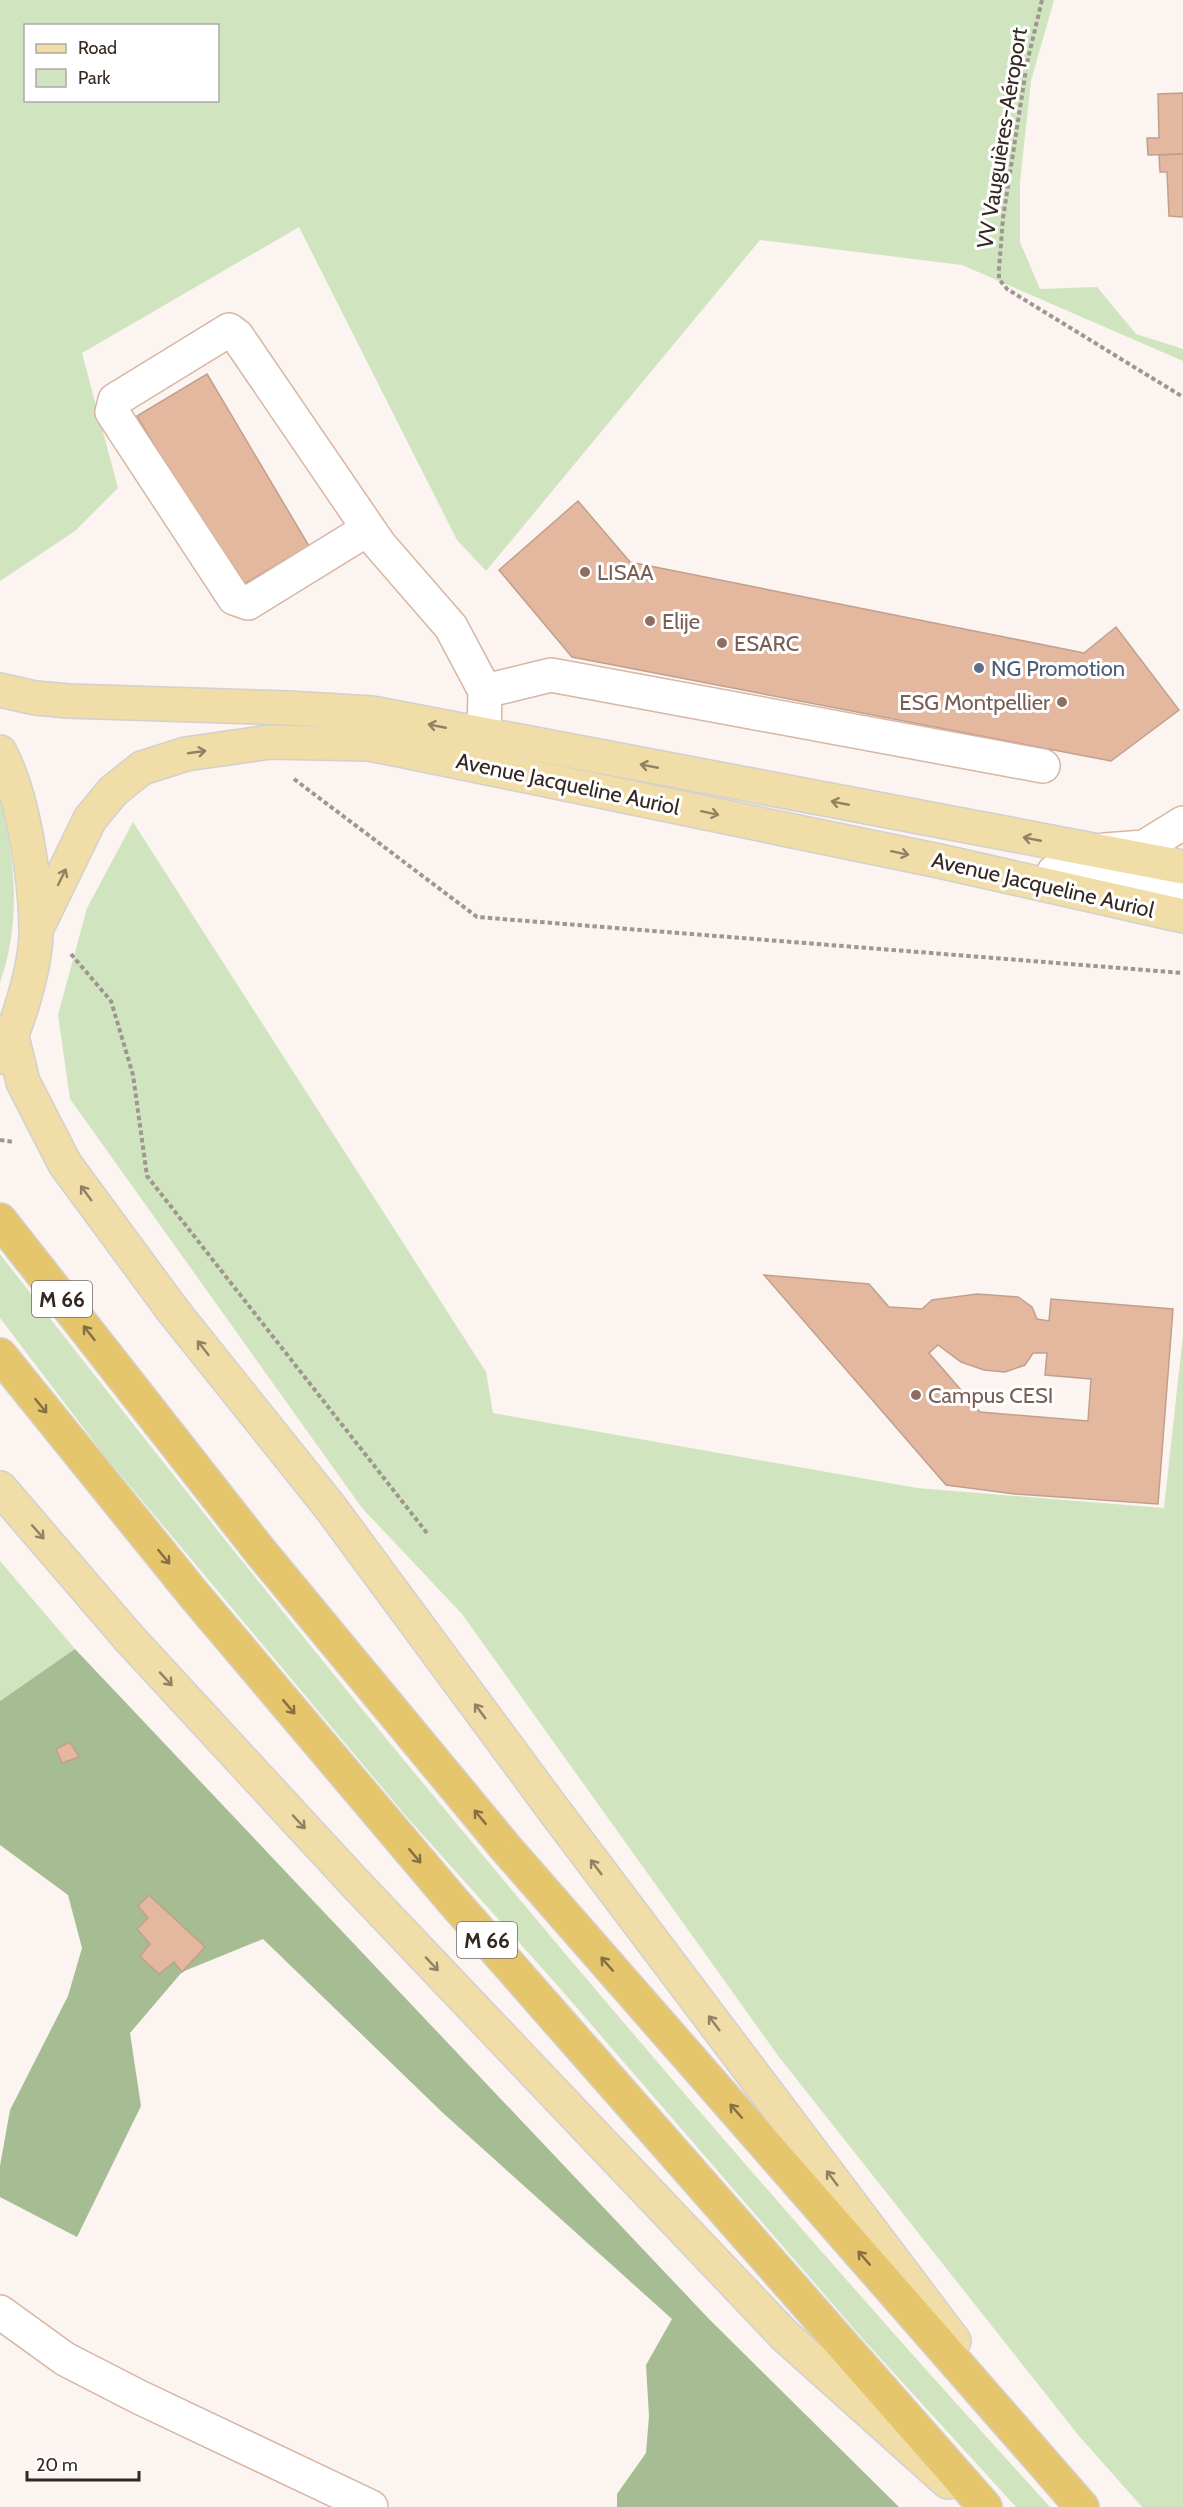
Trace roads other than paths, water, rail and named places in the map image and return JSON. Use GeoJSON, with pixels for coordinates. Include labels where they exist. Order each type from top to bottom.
{"type":"FeatureCollection","features":[{"type":"Feature","properties":{"kind":"highway","name":"M 66"},"geometry":{"type":"LineString","coordinates":[[0,1220],[260,1551],[505,1847],[1076,2500]]}},
{"type":"Feature","properties":{"kind":"highway","name":"M 66"},"geometry":{"type":"LineString","coordinates":[[0,1355],[195,1596],[452,1900],[985,2507]]}},
{"type":"Feature","properties":{"kind":"main road"},"geometry":{"type":"LineString","coordinates":[[0,672],[63,683],[213,696],[289,708]]}},
{"type":"Feature","properties":{"kind":"main road","name":"Avenue Jacqueline Auriol"},"geometry":{"type":"LineString","coordinates":[[0,690],[35,698],[69,701],[372,713],[1183,867]]}},
{"type":"Feature","properties":{"kind":"main road","name":"Avenue Jacqueline Auriol"},"geometry":{"type":"LineString","coordinates":[[36,930],[90,819],[113,791],[142,768],[186,754],[270,742],[369,744],[939,861],[1183,916]]}},
{"type":"Feature","properties":{"kind":"main road"},"geometry":{"type":"LineString","coordinates":[[0,753],[9,770],[23,817],[36,930],[27,983],[6,1048]]}},
{"type":"Feature","properties":{"kind":"main road","name":"M 66"},"geometry":{"type":"LineString","coordinates":[[6,1048],[64,1164],[174,1312],[330,1507],[546,1800],[1076,2500]]}},
{"type":"Feature","properties":{"kind":"main road","name":"M 66"},"geometry":{"type":"LineString","coordinates":[[0,1488],[128,1637],[329,1855],[785,2336],[976,2507]]}},
{"type":"Feature","properties":{"kind":"street"},"geometry":{"type":"LineString","coordinates":[[368,529],[248,603],[234,598],[112,412],[115,400],[229,330],[237,336],[368,529],[451,627],[485,692],[484,735]]}},
{"type":"Feature","properties":{"kind":"street"},"geometry":{"type":"LineString","coordinates":[[485,692],[551,675],[1043,766]]}},
{"type":"Feature","properties":{"kind":"street"},"geometry":{"type":"LineString","coordinates":[[1089,850],[1124,850],[1144,847],[1183,823]]}},
{"type":"Feature","properties":{"kind":"street"},"geometry":{"type":"LineString","coordinates":[[939,861],[985,861],[1183,896]]}},
{"type":"Feature","properties":{"kind":"street"},"geometry":{"type":"LineString","coordinates":[[0,2312],[64,2359],[371,2507]]}},
{"type":"Feature","properties":{"kind":"place","name":"LISAA"},"geometry":{"type":"Point","coordinates":[585,572]}},
{"type":"Feature","properties":{"kind":"place","name":"Elije"},"geometry":{"type":"Point","coordinates":[650,621]}},
{"type":"Feature","properties":{"kind":"place","name":"ESARC"},"geometry":{"type":"Point","coordinates":[722,643]}},
{"type":"Feature","properties":{"kind":"place","name":"NG Promotion"},"geometry":{"type":"Point","coordinates":[979,668]}},
{"type":"Feature","properties":{"kind":"place","name":"ESG Montpellier"},"geometry":{"type":"Point","coordinates":[1062,702]}},
{"type":"Feature","properties":{"kind":"place","name":"Campus CESI"},"geometry":{"type":"Point","coordinates":[916,1395]}}]}
